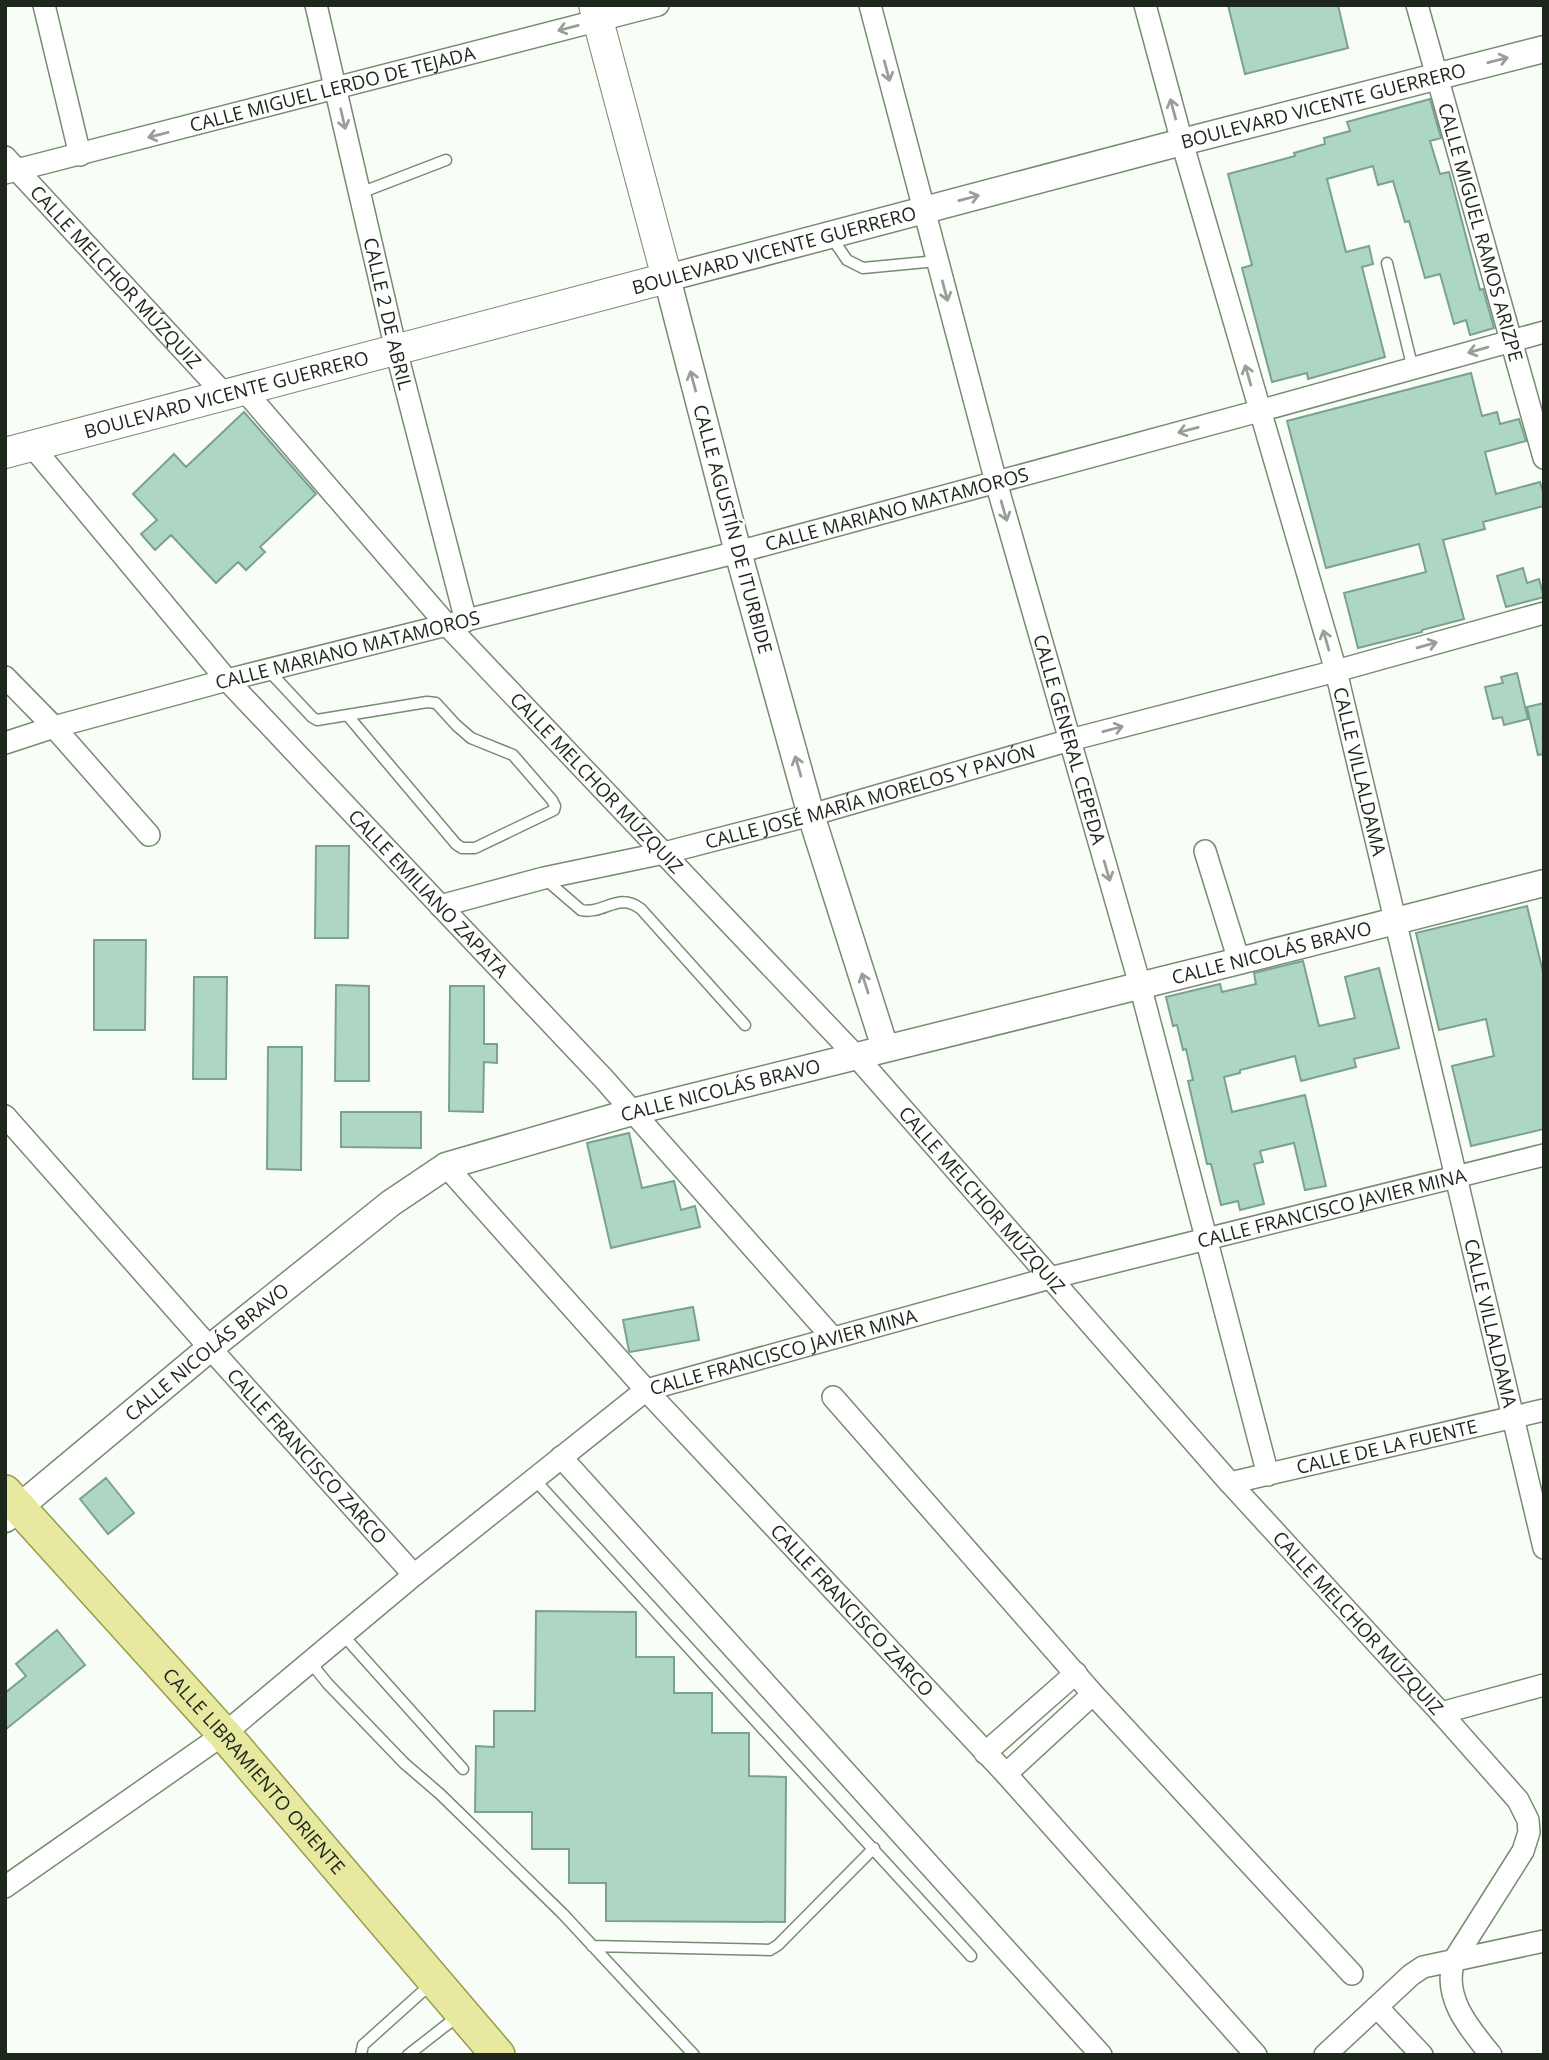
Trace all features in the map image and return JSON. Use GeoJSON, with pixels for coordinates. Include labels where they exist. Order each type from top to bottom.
{"type":"FeatureCollection","features":[{"type":"Feature","properties":{"kind":"main road","name":"CALLE AGUSTÍN DE ITURBIDE"},"geometry":{"type":"LineString","coordinates":[[596,13],[667,278]]}},
{"type":"Feature","properties":{"kind":"main road","name":"BOULEVARD VICENTE GUERRERO"},"geometry":{"type":"LineString","coordinates":[[13,449],[667,278]]}},
{"type":"Feature","properties":{"kind":"main road","name":"CALLE LIBRAMIENTO ORIENTE"},"geometry":{"type":"LineString","coordinates":[[10,1506],[224,1734],[498,2055]]}},
{"type":"Feature","properties":{"kind":"street"},"geometry":{"type":"LineString","coordinates":[[44,5],[80,155]]}},
{"type":"Feature","properties":{"kind":"street","name":"CALLE 2 DE ABRIL"},"geometry":{"type":"LineString","coordinates":[[316,5],[457,623]]}},
{"type":"Feature","properties":{"kind":"street","name":"CALLE MIGUEL LERDO DE TEJADA"},"geometry":{"type":"LineString","coordinates":[[10,167],[80,155],[336,89],[596,13],[658,5]]}},
{"type":"Feature","properties":{"kind":"street","name":"CALLE GENERAL CEPEDA"},"geometry":{"type":"LineString","coordinates":[[870,5],[996,482],[1140,985],[1268,1475]]}},
{"type":"Feature","properties":{"kind":"street","name":"CALLE VILLALDAMA"},"geometry":{"type":"LineString","coordinates":[[1145,5],[1335,671],[1544,1548]]}},
{"type":"Feature","properties":{"kind":"street","name":"CALLE MIGUEL RAMOS ARIZPE"},"geometry":{"type":"LineString","coordinates":[[1417,5],[1544,458]]}},
{"type":"Feature","properties":{"kind":"street","name":"BOULEVARD VICENTE GUERRERO"},"geometry":{"type":"LineString","coordinates":[[667,278],[1544,49]]}},
{"type":"Feature","properties":{"kind":"street","name":"CALLE MELCHOR MÚZQUIZ"},"geometry":{"type":"LineString","coordinates":[[10,167],[234,392],[457,623],[664,853],[857,1057],[1230,1483],[1518,1801],[1528,1820],[1529,1832],[1523,1851],[1454,1960]]}},
{"type":"Feature","properties":{"kind":"street","name":"CALLE AGUSTÍN DE ITURBIDE"},"geometry":{"type":"LineString","coordinates":[[667,278],[738,552],[811,815],[885,1048]]}},
{"type":"Feature","properties":{"kind":"street","name":"CALLE MARIANO MATAMOROS"},"geometry":{"type":"LineString","coordinates":[[5,743],[227,680],[738,552],[1544,332]]}},
{"type":"Feature","properties":{"kind":"street","name":"CALLE EMILIANO ZAPATA"},"geometry":{"type":"LineString","coordinates":[[13,449],[603,1078],[832,1337]]}},
{"type":"Feature","properties":{"kind":"street","name":"CALLE JOSÉ MARÍA MORELOS Y PAVÓN"},"geometry":{"type":"LineString","coordinates":[[440,906],[544,878],[664,853],[811,815],[1070,740],[1335,671],[1544,612]]}},
{"type":"Feature","properties":{"kind":"street"},"geometry":{"type":"LineString","coordinates":[[5,677],[54,727],[149,835]]}},
{"type":"Feature","properties":{"kind":"street"},"geometry":{"type":"LineString","coordinates":[[1205,851],[1239,961]]}},
{"type":"Feature","properties":{"kind":"street","name":"CALLE NICOLÁS BRAVO"},"geometry":{"type":"LineString","coordinates":[[10,1506],[391,1203],[446,1166],[632,1112],[1544,883]]}},
{"type":"Feature","properties":{"kind":"street","name":"CALLE FRANCISCO ZARCO"},"geometry":{"type":"LineString","coordinates":[[5,1116],[414,1575]]}},
{"type":"Feature","properties":{"kind":"street","name":"CALLE FRANCISCO JAVIER MINA"},"geometry":{"type":"LineString","coordinates":[[5,1887],[224,1734],[414,1575],[646,1390],[1050,1278],[1544,1155]]}},
{"type":"Feature","properties":{"kind":"street","name":"CALLE FRANCISCO ZARCO"},"geometry":{"type":"LineString","coordinates":[[446,1166],[646,1390],[1006,1774],[1256,2055]]}},
{"type":"Feature","properties":{"kind":"street"},"geometry":{"type":"LineString","coordinates":[[833,1397],[1093,1694],[1352,1974]]}},
{"type":"Feature","properties":{"kind":"street","name":"CALLE DE LA FUENTE"},"geometry":{"type":"LineString","coordinates":[[1230,1483],[1544,1410]]}},
{"type":"Feature","properties":{"kind":"street"},"geometry":{"type":"LineString","coordinates":[[561,1457],[1101,2055]]}},
{"type":"Feature","properties":{"kind":"street"},"geometry":{"type":"LineString","coordinates":[[985,1753],[1076,1673]]}},
{"type":"Feature","properties":{"kind":"street"},"geometry":{"type":"LineString","coordinates":[[1441,1713],[1544,1685]]}},
{"type":"Feature","properties":{"kind":"street"},"geometry":{"type":"LineString","coordinates":[[1006,1774],[1093,1694]]}},
{"type":"Feature","properties":{"kind":"street"},"geometry":{"type":"LineString","coordinates":[[1325,2055],[1423,1967],[1544,1941]]}},
{"type":"Feature","properties":{"kind":"street"},"geometry":{"type":"LineString","coordinates":[[1454,1960],[1450,1973],[1454,1999],[1463,2019],[1491,2055]]}},
{"type":"Feature","properties":{"kind":"street"},"geometry":{"type":"LineString","coordinates":[[1377,2007],[1422,2055]]}},
{"type":"Feature","properties":{"kind":"lane"},"geometry":{"type":"LineString","coordinates":[[360,193],[446,160]]}},
{"type":"Feature","properties":{"kind":"lane"},"geometry":{"type":"LineString","coordinates":[[830,235],[847,260],[863,268],[937,261]]}},
{"type":"Feature","properties":{"kind":"lane"},"geometry":{"type":"LineString","coordinates":[[1387,264],[1413,369]]}},
{"type":"Feature","properties":{"kind":"lane"},"geometry":{"type":"LineString","coordinates":[[268,670],[317,720],[433,702],[471,738],[513,755],[552,800],[554,810],[475,848],[462,848],[348,716]]}},
{"type":"Feature","properties":{"kind":"lane"},"geometry":{"type":"LineString","coordinates":[[544,878],[581,910],[588,911],[614,903],[635,904],[745,1025]]}},
{"type":"Feature","properties":{"kind":"lane"},"geometry":{"type":"LineString","coordinates":[[534,1479],[971,1955]]}},
{"type":"Feature","properties":{"kind":"lane"},"geometry":{"type":"LineString","coordinates":[[343,1635],[463,1769]]}},
{"type":"Feature","properties":{"kind":"lane"},"geometry":{"type":"LineString","coordinates":[[310,1662],[404,1763],[440,1794],[563,1914],[694,2055]]}},
{"type":"Feature","properties":{"kind":"lane"},"geometry":{"type":"LineString","coordinates":[[592,1946],[770,1950],[874,1848]]}},
{"type":"Feature","properties":{"kind":"lane"},"geometry":{"type":"LineString","coordinates":[[361,2055],[363,2045],[434,1981]]}},
{"type":"Feature","properties":{"kind":"lane"},"geometry":{"type":"LineString","coordinates":[[408,2055],[462,2013]]}},
{"type":"Feature","properties":{"kind":"building"},"geometry":{"type":"Polygon","coordinates":[[[1228,5],[1338,5],[1348,48],[1245,74],[1228,5]]]}},
{"type":"Feature","properties":{"kind":"building"},"geometry":{"type":"Polygon","coordinates":[[[1430,99],[1441,138],[1430,141],[1440,174],[1449,172],[1480,290],[1483,289],[1494,328],[1470,335],[1466,320],[1454,324],[1440,274],[1425,278],[1409,221],[1405,222],[1393,181],[1378,185],[1373,166],[1327,179],[1346,252],[1369,246],[1373,264],[1362,267],[1385,357],[1308,379],[1307,373],[1272,382],[1242,268],[1252,265],[1228,174],[1295,156],[1294,153],[1325,144],[1324,138],[1350,131],[1347,122],[1430,99]]]}},
{"type":"Feature","properties":{"kind":"building"},"geometry":{"type":"Polygon","coordinates":[[[1471,373],[1482,416],[1497,412],[1500,424],[1519,419],[1526,441],[1485,452],[1496,494],[1540,482],[1544,506],[1483,522],[1485,529],[1443,540],[1464,619],[1358,648],[1344,593],[1426,572],[1419,544],[1326,568],[1287,421],[1471,373]]]}},
{"type":"Feature","properties":{"kind":"building"},"geometry":{"type":"Polygon","coordinates":[[[244,412],[316,494],[260,547],[265,552],[246,570],[238,562],[216,583],[171,535],[155,550],[141,534],[157,520],[133,494],[174,454],[186,467],[244,412]]]}},
{"type":"Feature","properties":{"kind":"building"},"geometry":{"type":"Polygon","coordinates":[[[1523,568],[1527,583],[1539,579],[1544,597],[1506,607],[1497,576],[1523,568]]]}},
{"type":"Feature","properties":{"kind":"building"},"geometry":{"type":"Polygon","coordinates":[[[1517,673],[1528,719],[1504,725],[1502,717],[1493,719],[1485,687],[1503,683],[1501,677],[1517,673]]]}},
{"type":"Feature","properties":{"kind":"building"},"geometry":{"type":"Polygon","coordinates":[[[1544,703],[1544,754],[1538,755],[1527,707],[1544,703]]]}},
{"type":"Feature","properties":{"kind":"building"},"geometry":{"type":"Polygon","coordinates":[[[316,846],[349,846],[348,938],[315,938],[316,846]]]}},
{"type":"Feature","properties":{"kind":"building"},"geometry":{"type":"Polygon","coordinates":[[[1527,906],[1544,976],[1544,1129],[1471,1146],[1452,1066],[1494,1056],[1486,1019],[1439,1030],[1416,933],[1527,906]]]}},
{"type":"Feature","properties":{"kind":"building"},"geometry":{"type":"Polygon","coordinates":[[[94,940],[146,940],[145,1030],[94,1030],[94,940]]]}},
{"type":"Feature","properties":{"kind":"building"},"geometry":{"type":"Polygon","coordinates":[[[1303,961],[1319,1026],[1355,1018],[1345,977],[1379,968],[1399,1048],[1354,1059],[1356,1067],[1301,1081],[1295,1056],[1240,1070],[1240,1073],[1224,1077],[1232,1112],[1305,1095],[1326,1186],[1305,1190],[1294,1143],[1260,1151],[1263,1162],[1254,1164],[1264,1204],[1240,1210],[1238,1201],[1221,1205],[1211,1164],[1207,1164],[1188,1081],[1193,1080],[1186,1049],[1183,1050],[1177,1025],[1173,1026],[1166,997],[1220,984],[1222,992],[1256,984],[1254,973],[1303,961]]]}},
{"type":"Feature","properties":{"kind":"building"},"geometry":{"type":"Polygon","coordinates":[[[194,977],[227,977],[226,1079],[193,1079],[194,977]]]}},
{"type":"Feature","properties":{"kind":"building"},"geometry":{"type":"Polygon","coordinates":[[[336,985],[369,986],[369,1081],[335,1081],[336,985]]]}},
{"type":"Feature","properties":{"kind":"building"},"geometry":{"type":"Polygon","coordinates":[[[450,986],[484,986],[484,1044],[497,1044],[497,1063],[484,1062],[483,1112],[449,1111],[450,986]]]}},
{"type":"Feature","properties":{"kind":"building"},"geometry":{"type":"Polygon","coordinates":[[[268,1047],[302,1047],[301,1170],[267,1169],[268,1047]]]}},
{"type":"Feature","properties":{"kind":"building"},"geometry":{"type":"Polygon","coordinates":[[[341,1112],[421,1112],[421,1148],[341,1147],[341,1112]]]}},
{"type":"Feature","properties":{"kind":"building"},"geometry":{"type":"Polygon","coordinates":[[[629,1133],[642,1188],[674,1181],[681,1210],[695,1206],[700,1227],[611,1248],[587,1143],[629,1133]]]}},
{"type":"Feature","properties":{"kind":"building"},"geometry":{"type":"Polygon","coordinates":[[[693,1307],[699,1340],[629,1351],[623,1320],[693,1307]]]}},
{"type":"Feature","properties":{"kind":"building"},"geometry":{"type":"Polygon","coordinates":[[[106,1478],[134,1513],[108,1534],[80,1499],[106,1478]]]}},
{"type":"Feature","properties":{"kind":"building"},"geometry":{"type":"Polygon","coordinates":[[[536,1611],[636,1612],[636,1657],[674,1657],[674,1693],[712,1693],[712,1733],[749,1733],[749,1776],[786,1777],[785,1922],[606,1921],[606,1883],[569,1883],[569,1849],[532,1849],[532,1812],[475,1812],[476,1746],[494,1747],[494,1711],[535,1711],[536,1611]]]}},
{"type":"Feature","properties":{"kind":"building"},"geometry":{"type":"Polygon","coordinates":[[[57,1630],[85,1665],[5,1730],[5,1693],[26,1676],[16,1664],[57,1630]]]}}]}
